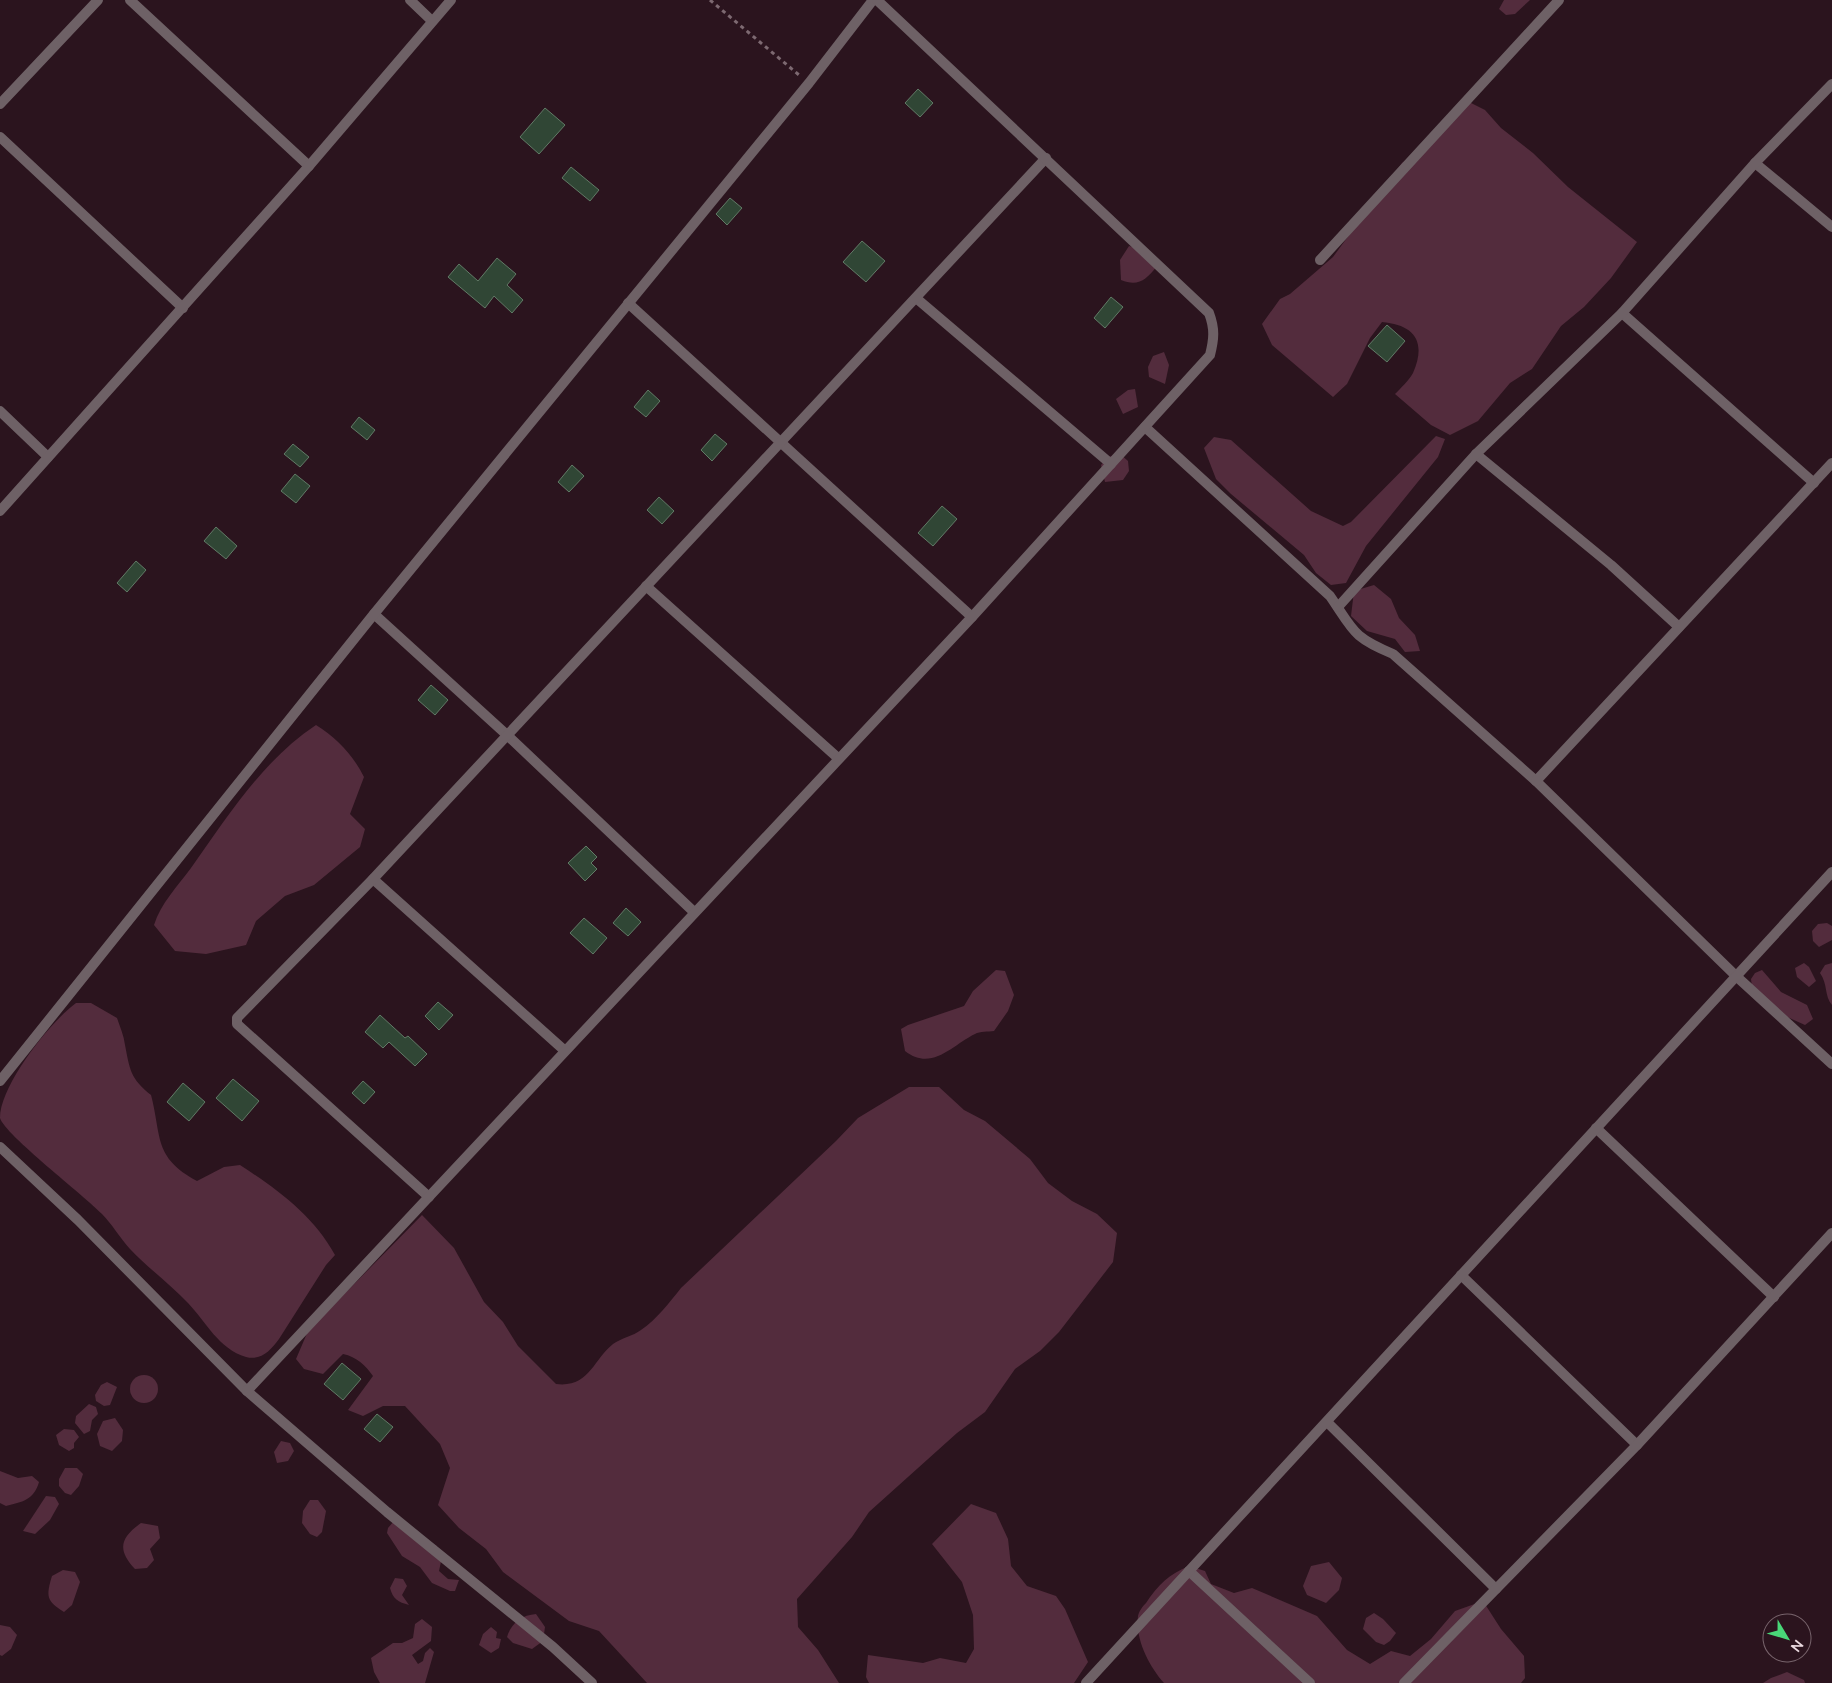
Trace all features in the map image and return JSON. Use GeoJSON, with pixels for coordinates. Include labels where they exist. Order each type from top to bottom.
{"type":"FeatureCollection","features":[{"type":"Feature","properties":{"kind":"street"},"geometry":{"type":"LineString","coordinates":[[0,104],[98,0]]}},
{"type":"Feature","properties":{"kind":"street"},"geometry":{"type":"LineString","coordinates":[[130,0],[309,166]]}},
{"type":"Feature","properties":{"kind":"street"},"geometry":{"type":"LineString","coordinates":[[410,0],[432,21]]}},
{"type":"Feature","properties":{"kind":"street"},"geometry":{"type":"LineString","coordinates":[[0,511],[309,166],[451,0]]}},
{"type":"Feature","properties":{"kind":"street"},"geometry":{"type":"LineString","coordinates":[[0,1081],[374,614],[809,83],[873,0]]}},
{"type":"Feature","properties":{"kind":"street"},"geometry":{"type":"LineString","coordinates":[[246,1391],[972,617],[1210,355],[1215,338],[1209,313],[877,0]]}},
{"type":"Feature","properties":{"kind":"street"},"geometry":{"type":"LineString","coordinates":[[1320,260],[1559,0]]}},
{"type":"Feature","properties":{"kind":"street"},"geometry":{"type":"LineString","coordinates":[[1338,607],[1476,454],[1622,313],[1756,163],[1832,84]]}},
{"type":"Feature","properties":{"kind":"street"},"geometry":{"type":"LineString","coordinates":[[0,137],[183,308]]}},
{"type":"Feature","properties":{"kind":"street"},"geometry":{"type":"LineString","coordinates":[[429,1196],[237,1023],[237,1018],[373,879],[1046,158]]}},
{"type":"Feature","properties":{"kind":"street"},"geometry":{"type":"LineString","coordinates":[[1756,163],[1832,227]]}},
{"type":"Feature","properties":{"kind":"street"},"geometry":{"type":"LineString","coordinates":[[916,298],[1111,464]]}},
{"type":"Feature","properties":{"kind":"street"},"geometry":{"type":"LineString","coordinates":[[628,304],[972,617]]}},
{"type":"Feature","properties":{"kind":"street"},"geometry":{"type":"LineString","coordinates":[[1622,313],[1814,483]]}},
{"type":"Feature","properties":{"kind":"street"},"geometry":{"type":"LineString","coordinates":[[0,411],[48,457]]}},
{"type":"Feature","properties":{"kind":"street"},"geometry":{"type":"LineString","coordinates":[[1145,427],[1330,596],[1348,626],[1365,642],[1393,654],[1536,780],[1736,976],[1832,1064]]}},
{"type":"Feature","properties":{"kind":"street"},"geometry":{"type":"LineString","coordinates":[[1476,454],[1611,566],[1679,627]]}},
{"type":"Feature","properties":{"kind":"street"},"geometry":{"type":"LineString","coordinates":[[1536,780],[1832,464]]}},
{"type":"Feature","properties":{"kind":"street"},"geometry":{"type":"LineString","coordinates":[[646,586],[838,758]]}},
{"type":"Feature","properties":{"kind":"street"},"geometry":{"type":"LineString","coordinates":[[374,614],[507,735],[694,912]]}},
{"type":"Feature","properties":{"kind":"street"},"geometry":{"type":"LineString","coordinates":[[1086,1683],[1832,872]]}},
{"type":"Feature","properties":{"kind":"street"},"geometry":{"type":"LineString","coordinates":[[373,879],[564,1050]]}},
{"type":"Feature","properties":{"kind":"street"},"geometry":{"type":"LineString","coordinates":[[1596,1128],[1774,1297]]}},
{"type":"Feature","properties":{"kind":"street"},"geometry":{"type":"LineString","coordinates":[[0,1147],[78,1220],[246,1391],[387,1512],[553,1647],[592,1683]]}},
{"type":"Feature","properties":{"kind":"street"},"geometry":{"type":"LineString","coordinates":[[1404,1683],[1637,1445],[1832,1233]]}},
{"type":"Feature","properties":{"kind":"street"},"geometry":{"type":"LineString","coordinates":[[1461,1275],[1637,1445]]}},
{"type":"Feature","properties":{"kind":"street"},"geometry":{"type":"LineString","coordinates":[[1327,1422],[1496,1589]]}},
{"type":"Feature","properties":{"kind":"street"},"geometry":{"type":"LineString","coordinates":[[1189,1571],[1310,1683]]}},
{"type":"Feature","properties":{"kind":"path"},"geometry":{"type":"LineString","coordinates":[[710,0],[809,83]]}},
{"type":"Feature","properties":{"kind":"shaded area"},"geometry":{"type":"Polygon","coordinates":[[[1504,0],[1530,0],[1515,14],[1506,15],[1499,9],[1504,0]]]}},
{"type":"Feature","properties":{"kind":"shaded area"},"geometry":{"type":"Polygon","coordinates":[[[1469,102],[1485,110],[1501,128],[1533,153],[1568,187],[1637,242],[1611,278],[1584,307],[1561,326],[1532,369],[1510,383],[1478,421],[1450,435],[1431,425],[1395,394],[1413,373],[1417,362],[1418,344],[1410,331],[1382,322],[1370,338],[1347,384],[1333,397],[1272,345],[1262,324],[1280,299],[1290,294],[1333,257],[1402,163],[1423,147],[1469,102]]]}},
{"type":"Feature","properties":{"kind":"shaded area"},"geometry":{"type":"Polygon","coordinates":[[[1129,246],[1140,249],[1157,266],[1141,281],[1132,283],[1121,280],[1120,260],[1129,246]]]}},
{"type":"Feature","properties":{"kind":"shaded area"},"geometry":{"type":"Polygon","coordinates":[[[1164,352],[1169,365],[1165,384],[1149,377],[1148,367],[1153,356],[1164,352]]]}},
{"type":"Feature","properties":{"kind":"shaded area"},"geometry":{"type":"Polygon","coordinates":[[[1135,389],[1138,407],[1123,414],[1116,399],[1128,390],[1135,389]]]}},
{"type":"Feature","properties":{"kind":"shaded area"},"geometry":{"type":"Polygon","coordinates":[[[1436,436],[1445,439],[1438,457],[1366,546],[1346,583],[1331,585],[1316,573],[1304,555],[1231,494],[1216,479],[1204,448],[1214,437],[1231,440],[1311,511],[1343,526],[1351,522],[1436,436]]]}},
{"type":"Feature","properties":{"kind":"shaded area"},"geometry":{"type":"Polygon","coordinates":[[[1120,454],[1128,461],[1129,471],[1123,480],[1105,482],[1101,465],[1108,457],[1120,454]]]}},
{"type":"Feature","properties":{"kind":"shaded area"},"geometry":{"type":"Polygon","coordinates":[[[1374,585],[1391,599],[1399,618],[1415,635],[1420,651],[1405,652],[1395,639],[1367,631],[1351,616],[1354,591],[1374,585]]]}},
{"type":"Feature","properties":{"kind":"shaded area"},"geometry":{"type":"Polygon","coordinates":[[[316,725],[344,748],[355,761],[364,777],[350,814],[365,829],[360,847],[314,885],[285,896],[256,921],[246,945],[206,954],[175,951],[154,925],[165,902],[262,772],[297,739],[316,725]]]}},
{"type":"Feature","properties":{"kind":"shaded area"},"geometry":{"type":"Polygon","coordinates":[[[1827,923],[1832,926],[1832,940],[1819,947],[1813,941],[1812,931],[1818,924],[1827,923]]]}},
{"type":"Feature","properties":{"kind":"shaded area"},"geometry":{"type":"Polygon","coordinates":[[[1804,963],[1809,967],[1816,981],[1809,987],[1797,977],[1795,968],[1804,963]]]}},
{"type":"Feature","properties":{"kind":"shaded area"},"geometry":{"type":"Polygon","coordinates":[[[1832,963],[1832,1005],[1820,973],[1825,965],[1832,963]]]}},
{"type":"Feature","properties":{"kind":"shaded area"},"geometry":{"type":"Polygon","coordinates":[[[996,970],[1005,971],[1014,995],[1008,1011],[994,1031],[977,1033],[933,1058],[915,1057],[905,1051],[901,1029],[964,1006],[973,991],[996,970]]]}},
{"type":"Feature","properties":{"kind":"shaded area"},"geometry":{"type":"Polygon","coordinates":[[[1762,970],[1781,992],[1807,1005],[1813,1019],[1805,1025],[1785,1016],[1752,987],[1751,979],[1755,973],[1762,970]]]}},
{"type":"Feature","properties":{"kind":"shaded area"},"geometry":{"type":"Polygon","coordinates":[[[76,1003],[91,1003],[117,1018],[132,1073],[139,1084],[151,1095],[162,1145],[173,1163],[197,1181],[224,1167],[240,1165],[294,1204],[316,1228],[335,1255],[326,1265],[279,1339],[265,1354],[251,1358],[228,1348],[188,1303],[130,1249],[102,1214],[16,1138],[0,1118],[2,1104],[17,1072],[41,1039],[76,1003]]]}},
{"type":"Feature","properties":{"kind":"shaded area"},"geometry":{"type":"Polygon","coordinates":[[[909,1087],[939,1087],[964,1110],[985,1121],[1030,1159],[1048,1183],[1072,1201],[1097,1214],[1117,1233],[1113,1262],[1059,1332],[1040,1351],[1015,1369],[985,1412],[957,1433],[869,1512],[852,1537],[797,1599],[798,1627],[818,1650],[839,1683],[647,1683],[599,1631],[569,1621],[503,1572],[486,1549],[459,1528],[438,1505],[450,1468],[440,1444],[405,1406],[383,1406],[363,1416],[348,1410],[373,1376],[364,1365],[357,1359],[343,1354],[323,1374],[304,1369],[296,1359],[308,1331],[422,1215],[454,1248],[484,1302],[503,1322],[518,1346],[556,1384],[576,1382],[589,1372],[613,1344],[647,1326],[681,1288],[858,1118],[909,1087]]]}},
{"type":"Feature","properties":{"kind":"shaded area"},"geometry":{"type":"Polygon","coordinates":[[[144,1375],[154,1379],[158,1389],[154,1399],[144,1403],[134,1399],[130,1389],[134,1379],[144,1375]]]}},
{"type":"Feature","properties":{"kind":"shaded area"},"geometry":{"type":"Polygon","coordinates":[[[107,1382],[117,1387],[110,1405],[104,1406],[96,1401],[95,1395],[101,1385],[107,1382]]]}},
{"type":"Feature","properties":{"kind":"shaded area"},"geometry":{"type":"Polygon","coordinates":[[[89,1404],[96,1407],[98,1414],[92,1420],[90,1431],[84,1434],[75,1423],[76,1416],[89,1404]]]}},
{"type":"Feature","properties":{"kind":"shaded area"},"geometry":{"type":"Polygon","coordinates":[[[115,1418],[123,1430],[122,1441],[112,1451],[100,1446],[97,1434],[103,1421],[115,1418]]]}},
{"type":"Feature","properties":{"kind":"shaded area"},"geometry":{"type":"Polygon","coordinates":[[[64,1429],[74,1430],[79,1437],[74,1443],[74,1448],[69,1451],[59,1445],[56,1435],[64,1429]]]}},
{"type":"Feature","properties":{"kind":"shaded area"},"geometry":{"type":"Polygon","coordinates":[[[281,1441],[290,1443],[294,1451],[288,1461],[277,1463],[274,1452],[281,1441]]]}},
{"type":"Feature","properties":{"kind":"shaded area"},"geometry":{"type":"Polygon","coordinates":[[[65,1468],[77,1468],[83,1474],[79,1486],[71,1495],[65,1493],[59,1486],[59,1479],[65,1468]]]}},
{"type":"Feature","properties":{"kind":"shaded area"},"geometry":{"type":"Polygon","coordinates":[[[0,1471],[18,1478],[32,1476],[39,1482],[37,1488],[27,1499],[6,1506],[0,1503],[0,1471]]]}},
{"type":"Feature","properties":{"kind":"shaded area"},"geometry":{"type":"Polygon","coordinates":[[[46,1496],[55,1497],[59,1504],[50,1520],[35,1534],[23,1531],[46,1496]]]}},
{"type":"Feature","properties":{"kind":"shaded area"},"geometry":{"type":"Polygon","coordinates":[[[310,1500],[318,1500],[326,1511],[322,1532],[317,1537],[310,1534],[302,1523],[303,1511],[310,1500]]]}},
{"type":"Feature","properties":{"kind":"shaded area"},"geometry":{"type":"Polygon","coordinates":[[[971,1504],[996,1513],[1008,1539],[1011,1566],[1027,1586],[1056,1596],[1065,1609],[1088,1662],[1074,1683],[869,1683],[866,1677],[868,1655],[923,1663],[940,1658],[966,1663],[974,1649],[973,1615],[962,1582],[932,1544],[971,1504]]]}},
{"type":"Feature","properties":{"kind":"shaded area"},"geometry":{"type":"Polygon","coordinates":[[[394,1521],[424,1543],[436,1545],[442,1557],[439,1571],[448,1579],[459,1580],[455,1591],[450,1591],[432,1583],[420,1567],[402,1556],[387,1533],[388,1528],[394,1521]]]}},
{"type":"Feature","properties":{"kind":"shaded area"},"geometry":{"type":"Polygon","coordinates":[[[141,1523],[158,1526],[160,1538],[150,1549],[154,1560],[147,1568],[135,1569],[125,1556],[123,1544],[129,1534],[141,1523]]]}},
{"type":"Feature","properties":{"kind":"shaded area"},"geometry":{"type":"Polygon","coordinates":[[[1329,1562],[1342,1578],[1339,1590],[1326,1603],[1307,1595],[1303,1586],[1311,1566],[1329,1562]]]}},
{"type":"Feature","properties":{"kind":"shaded area"},"geometry":{"type":"Polygon","coordinates":[[[1189,1566],[1205,1571],[1211,1584],[1234,1593],[1252,1588],[1317,1616],[1347,1650],[1370,1664],[1391,1651],[1410,1656],[1431,1639],[1455,1611],[1483,1601],[1501,1629],[1524,1656],[1525,1678],[1521,1683],[1164,1683],[1153,1669],[1144,1652],[1139,1634],[1138,1616],[1141,1609],[1160,1585],[1170,1576],[1189,1566]]]}},
{"type":"Feature","properties":{"kind":"shaded area"},"geometry":{"type":"Polygon","coordinates":[[[63,1570],[75,1572],[80,1582],[72,1605],[64,1612],[54,1605],[48,1593],[52,1576],[63,1570]]]}},
{"type":"Feature","properties":{"kind":"shaded area"},"geometry":{"type":"Polygon","coordinates":[[[395,1578],[403,1579],[407,1586],[402,1595],[409,1605],[394,1597],[390,1588],[395,1578]]]}},
{"type":"Feature","properties":{"kind":"shaded area"},"geometry":{"type":"Polygon","coordinates":[[[1374,1613],[1383,1619],[1396,1633],[1384,1645],[1376,1642],[1363,1629],[1366,1618],[1374,1613]]]}},
{"type":"Feature","properties":{"kind":"shaded area"},"geometry":{"type":"Polygon","coordinates":[[[536,1614],[545,1627],[543,1641],[532,1649],[513,1643],[507,1637],[514,1624],[526,1616],[536,1614]]]}},
{"type":"Feature","properties":{"kind":"shaded area"},"geometry":{"type":"Polygon","coordinates":[[[422,1619],[432,1627],[431,1641],[412,1655],[418,1664],[423,1661],[425,1653],[430,1648],[434,1652],[425,1683],[380,1683],[374,1672],[371,1658],[393,1643],[402,1643],[413,1638],[415,1624],[422,1619]]]}},
{"type":"Feature","properties":{"kind":"shaded area"},"geometry":{"type":"Polygon","coordinates":[[[0,1625],[10,1627],[17,1635],[11,1649],[2,1656],[0,1655],[0,1625]]]}},
{"type":"Feature","properties":{"kind":"shaded area"},"geometry":{"type":"Polygon","coordinates":[[[491,1627],[497,1632],[496,1638],[501,1639],[499,1648],[491,1653],[479,1645],[483,1634],[491,1627]]]}},
{"type":"Feature","properties":{"kind":"shaded area"},"geometry":{"type":"Polygon","coordinates":[[[1787,1672],[1804,1680],[1805,1683],[1763,1683],[1771,1678],[1787,1672]]]}},
{"type":"Feature","properties":{"kind":"building"},"geometry":{"type":"Polygon","coordinates":[[[918,89],[933,103],[920,117],[905,103],[918,89]]]}},
{"type":"Feature","properties":{"kind":"building"},"geometry":{"type":"Polygon","coordinates":[[[545,108],[565,125],[539,154],[520,137],[545,108]]]}},
{"type":"Feature","properties":{"kind":"building"},"geometry":{"type":"Polygon","coordinates":[[[571,167],[599,190],[590,201],[562,178],[571,167]]]}},
{"type":"Feature","properties":{"kind":"building"},"geometry":{"type":"Polygon","coordinates":[[[730,198],[742,208],[727,225],[716,214],[730,198]]]}},
{"type":"Feature","properties":{"kind":"building"},"geometry":{"type":"Polygon","coordinates":[[[862,241],[885,261],[866,282],[843,262],[862,241]]]}},
{"type":"Feature","properties":{"kind":"building"},"geometry":{"type":"Polygon","coordinates":[[[497,258],[516,274],[507,285],[523,300],[512,313],[494,296],[485,308],[448,277],[459,264],[478,281],[497,258]]]}},
{"type":"Feature","properties":{"kind":"building"},"geometry":{"type":"Polygon","coordinates":[[[1111,297],[1123,307],[1105,328],[1094,318],[1111,297]]]}},
{"type":"Feature","properties":{"kind":"building"},"geometry":{"type":"Polygon","coordinates":[[[1387,325],[1405,341],[1387,362],[1368,346],[1387,325]]]}},
{"type":"Feature","properties":{"kind":"building"},"geometry":{"type":"Polygon","coordinates":[[[648,390],[660,401],[646,417],[634,407],[648,390]]]}},
{"type":"Feature","properties":{"kind":"building"},"geometry":{"type":"Polygon","coordinates":[[[359,417],[375,430],[367,440],[351,427],[359,417]]]}},
{"type":"Feature","properties":{"kind":"building"},"geometry":{"type":"Polygon","coordinates":[[[715,434],[727,444],[712,461],[701,450],[715,434]]]}},
{"type":"Feature","properties":{"kind":"building"},"geometry":{"type":"Polygon","coordinates":[[[293,444],[309,457],[300,467],[284,454],[293,444]]]}},
{"type":"Feature","properties":{"kind":"building"},"geometry":{"type":"Polygon","coordinates":[[[572,465],[584,476],[569,492],[558,482],[572,465]]]}},
{"type":"Feature","properties":{"kind":"building"},"geometry":{"type":"Polygon","coordinates":[[[295,474],[310,486],[296,503],[281,491],[295,474]]]}},
{"type":"Feature","properties":{"kind":"building"},"geometry":{"type":"Polygon","coordinates":[[[659,497],[674,511],[662,524],[647,510],[659,497]]]}},
{"type":"Feature","properties":{"kind":"building"},"geometry":{"type":"Polygon","coordinates":[[[942,506],[957,519],[933,546],[918,533],[942,506]]]}},
{"type":"Feature","properties":{"kind":"building"},"geometry":{"type":"Polygon","coordinates":[[[216,527],[237,546],[226,559],[204,541],[216,527]]]}},
{"type":"Feature","properties":{"kind":"building"},"geometry":{"type":"Polygon","coordinates":[[[136,561],[146,570],[127,592],[117,583],[136,561]]]}},
{"type":"Feature","properties":{"kind":"building"},"geometry":{"type":"Polygon","coordinates":[[[431,685],[448,700],[435,715],[418,700],[431,685]]]}},
{"type":"Feature","properties":{"kind":"building"},"geometry":{"type":"Polygon","coordinates":[[[586,846],[597,857],[591,863],[597,869],[585,881],[568,863],[586,846]]]}},
{"type":"Feature","properties":{"kind":"building"},"geometry":{"type":"Polygon","coordinates":[[[626,908],[641,922],[628,936],[613,923],[626,908]]]}},
{"type":"Feature","properties":{"kind":"building"},"geometry":{"type":"Polygon","coordinates":[[[584,918],[607,938],[593,954],[570,933],[584,918]]]}},
{"type":"Feature","properties":{"kind":"building"},"geometry":{"type":"Polygon","coordinates":[[[438,1002],[453,1015],[439,1030],[425,1016],[438,1002]]]}},
{"type":"Feature","properties":{"kind":"building"},"geometry":{"type":"Polygon","coordinates":[[[380,1015],[405,1038],[408,1036],[427,1054],[415,1066],[389,1042],[383,1048],[365,1032],[380,1015]]]}},
{"type":"Feature","properties":{"kind":"building"},"geometry":{"type":"Polygon","coordinates":[[[233,1079],[259,1101],[242,1121],[216,1098],[233,1079]]]}},
{"type":"Feature","properties":{"kind":"building"},"geometry":{"type":"Polygon","coordinates":[[[363,1081],[375,1092],[364,1104],[352,1093],[363,1081]]]}},
{"type":"Feature","properties":{"kind":"building"},"geometry":{"type":"Polygon","coordinates":[[[183,1083],[205,1102],[189,1121],[167,1102],[183,1083]]]}},
{"type":"Feature","properties":{"kind":"building"},"geometry":{"type":"Polygon","coordinates":[[[342,1363],[361,1379],[343,1400],[324,1384],[342,1363]]]}},
{"type":"Feature","properties":{"kind":"building"},"geometry":{"type":"Polygon","coordinates":[[[377,1414],[393,1427],[380,1442],[364,1429],[377,1414]]]}}]}
